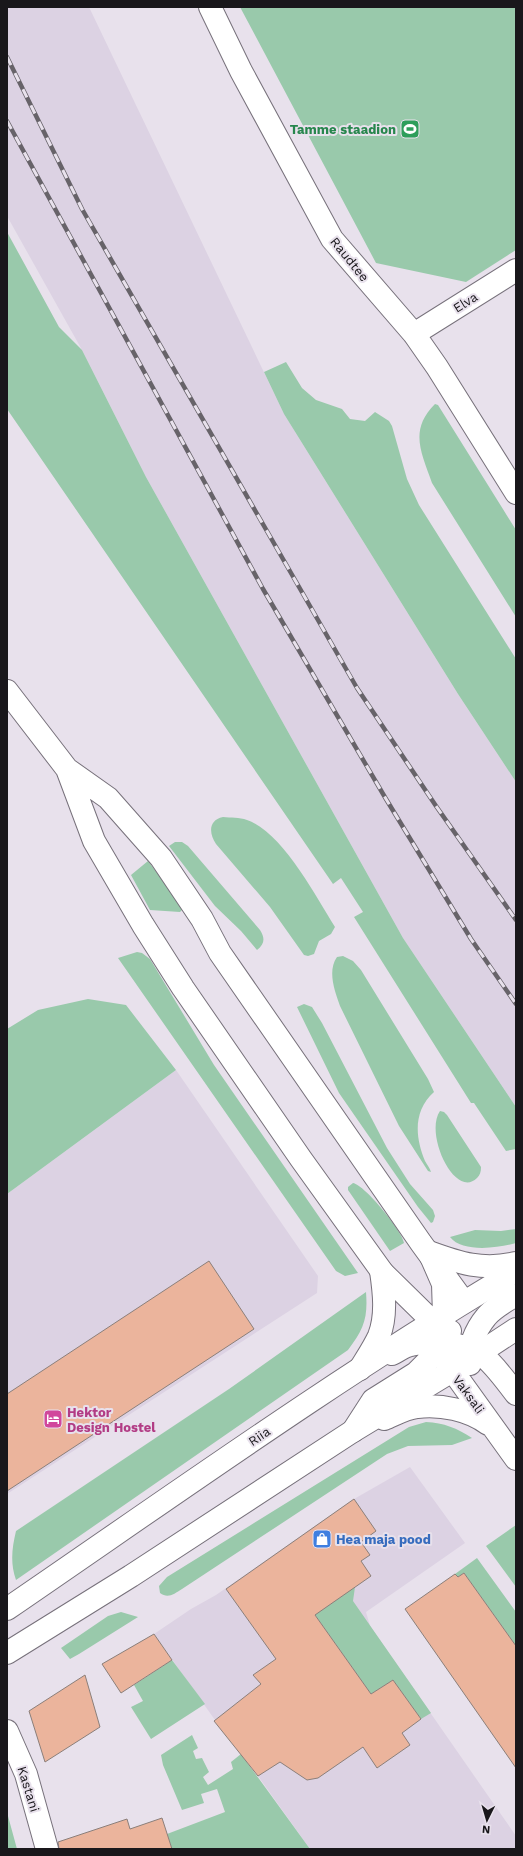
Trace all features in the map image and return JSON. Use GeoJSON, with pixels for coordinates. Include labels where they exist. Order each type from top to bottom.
{"type":"FeatureCollection","features":[{"type":"Feature","properties":{"kind":"main road","name":"Raudtee"},"geometry":{"type":"LineString","coordinates":[[210,7],[241,71],[332,239],[414,334],[437,367],[516,493]]}},
{"type":"Feature","properties":{"kind":"main road","name":"Elva"},"geometry":{"type":"LineString","coordinates":[[414,334],[516,270]]}},
{"type":"Feature","properties":{"kind":"main road"},"geometry":{"type":"LineString","coordinates":[[7,691],[67,769],[108,798],[161,858],[202,920],[220,953],[464,1302],[476,1347]]}},
{"type":"Feature","properties":{"kind":"main road","name":"Vaksali"},"geometry":{"type":"LineString","coordinates":[[67,769],[94,841],[143,925],[300,1159],[381,1271],[436,1332],[476,1347],[516,1376]]}},
{"type":"Feature","properties":{"kind":"main road"},"geometry":{"type":"LineString","coordinates":[[429,1252],[468,1265],[490,1267],[516,1263]]}},
{"type":"Feature","properties":{"kind":"main road"},"geometry":{"type":"LineString","coordinates":[[353,1431],[373,1400],[416,1373],[428,1361],[436,1332],[443,1284],[429,1252]]}},
{"type":"Feature","properties":{"kind":"main road"},"geometry":{"type":"LineString","coordinates":[[360,1369],[379,1336],[384,1312],[384,1295],[381,1271]]}},
{"type":"Feature","properties":{"kind":"main road","name":"Riia"},"geometry":{"type":"LineString","coordinates":[[7,1609],[360,1369],[436,1332],[464,1302],[516,1271]]}},
{"type":"Feature","properties":{"kind":"main road"},"geometry":{"type":"LineString","coordinates":[[476,1347],[486,1317],[516,1295]]}},
{"type":"Feature","properties":{"kind":"main road"},"geometry":{"type":"LineString","coordinates":[[7,1653],[131,1576],[353,1431],[476,1347],[516,1326]]}},
{"type":"Feature","properties":{"kind":"main road"},"geometry":{"type":"LineString","coordinates":[[476,1347],[516,1329]]}},
{"type":"Feature","properties":{"kind":"main road"},"geometry":{"type":"LineString","coordinates":[[436,1332],[476,1347],[516,1394]]}},
{"type":"Feature","properties":{"kind":"main road","name":"Vaksali"},"geometry":{"type":"LineString","coordinates":[[476,1347],[492,1427],[516,1459]]}},
{"type":"Feature","properties":{"kind":"main road"},"geometry":{"type":"LineString","coordinates":[[353,1431],[415,1407],[431,1406],[463,1411],[477,1416],[492,1427]]}},
{"type":"Feature","properties":{"kind":"main road","name":"Kastani"},"geometry":{"type":"LineString","coordinates":[[7,1730],[26,1774],[47,1849]]}},
{"type":"Feature","properties":{"kind":"shaded area"},"geometry":{"type":"Polygon","coordinates":[[[7,7],[89,7],[284,414],[458,694],[516,782],[516,1107],[403,938],[146,477],[82,350],[7,216],[7,7]]]}},
{"type":"Feature","properties":{"kind":"shaded area"},"geometry":{"type":"Polygon","coordinates":[[[176,1070],[318,1276],[317,1293],[7,1494],[7,1194],[176,1070]]]}},
{"type":"Feature","properties":{"kind":"shaded area"},"geometry":{"type":"Polygon","coordinates":[[[410,1467],[465,1543],[366,1612],[370,1626],[516,1836],[516,1849],[310,1849],[154,1634],[191,1609],[216,1595],[354,1499],[410,1467]]]}},
{"type":"Feature","properties":{"kind":"green space","name":"Tamme staadion"},"geometry":{"type":"Polygon","coordinates":[[[240,7],[516,7],[516,250],[466,282],[376,263],[240,7]]]}},
{"type":"Feature","properties":{"kind":"green space"},"geometry":{"type":"Polygon","coordinates":[[[7,232],[59,327],[82,350],[146,477],[403,938],[516,1107],[516,1149],[506,1151],[474,1103],[471,1103],[354,917],[363,912],[341,878],[333,884],[7,409],[7,232]]]}},
{"type":"Feature","properties":{"kind":"green space"},"geometry":{"type":"Polygon","coordinates":[[[286,362],[302,388],[316,400],[342,409],[350,419],[365,421],[375,412],[389,421],[392,426],[407,479],[419,505],[516,659],[516,782],[458,694],[284,414],[264,372],[286,362]]]}},
{"type":"Feature","properties":{"kind":"green space"},"geometry":{"type":"Polygon","coordinates":[[[435,404],[438,405],[516,530],[516,617],[432,483],[421,451],[420,432],[422,423],[435,404]]]}},
{"type":"Feature","properties":{"kind":"green space"},"geometry":{"type":"Polygon","coordinates":[[[223,817],[244,819],[260,827],[273,837],[308,882],[335,927],[331,934],[319,941],[314,954],[308,956],[304,955],[270,907],[216,844],[211,832],[212,824],[223,817]]]}},
{"type":"Feature","properties":{"kind":"green space"},"geometry":{"type":"Polygon","coordinates":[[[175,842],[182,842],[188,846],[260,930],[263,936],[263,943],[257,950],[241,931],[215,906],[169,846],[175,842]]]}},
{"type":"Feature","properties":{"kind":"green space"},"geometry":{"type":"Polygon","coordinates":[[[148,861],[184,908],[180,912],[150,910],[131,875],[148,861]]]}},
{"type":"Feature","properties":{"kind":"green space"},"geometry":{"type":"Polygon","coordinates":[[[137,952],[142,953],[150,959],[214,1065],[358,1273],[345,1276],[336,1271],[118,958],[137,952]]]}},
{"type":"Feature","properties":{"kind":"green space"},"geometry":{"type":"Polygon","coordinates":[[[343,956],[353,961],[361,970],[428,1079],[434,1092],[422,1107],[418,1125],[419,1143],[425,1161],[431,1172],[428,1171],[399,1126],[340,1006],[332,975],[334,963],[337,957],[343,956]]]}},
{"type":"Feature","properties":{"kind":"green space"},"geometry":{"type":"Polygon","coordinates":[[[88,999],[126,1005],[176,1070],[7,1194],[7,1029],[38,1010],[88,999]]]}},
{"type":"Feature","properties":{"kind":"green space"},"geometry":{"type":"Polygon","coordinates":[[[304,1004],[312,1007],[322,1023],[387,1148],[410,1184],[433,1210],[435,1216],[433,1222],[431,1223],[418,1207],[339,1093],[297,1007],[304,1004]]]}},
{"type":"Feature","properties":{"kind":"green space"},"geometry":{"type":"Polygon","coordinates":[[[440,1111],[447,1115],[481,1167],[477,1178],[468,1182],[460,1180],[451,1173],[444,1161],[436,1134],[436,1121],[440,1111]]]}},
{"type":"Feature","properties":{"kind":"green space"},"geometry":{"type":"Polygon","coordinates":[[[353,1183],[366,1192],[383,1210],[397,1229],[404,1243],[390,1251],[348,1190],[348,1187],[353,1183]]]}},
{"type":"Feature","properties":{"kind":"green space"},"geometry":{"type":"Polygon","coordinates":[[[516,1229],[516,1243],[491,1248],[463,1245],[450,1237],[475,1230],[501,1231],[516,1229]]]}},
{"type":"Feature","properties":{"kind":"green space"},"geometry":{"type":"Polygon","coordinates":[[[366,1292],[364,1323],[358,1336],[348,1350],[16,1580],[12,1556],[16,1531],[229,1389],[366,1292]]]}},
{"type":"Feature","properties":{"kind":"green space"},"geometry":{"type":"Polygon","coordinates":[[[426,1422],[450,1427],[461,1431],[472,1438],[452,1445],[408,1446],[387,1454],[176,1593],[166,1596],[160,1593],[159,1586],[167,1577],[409,1427],[426,1422]]]}},
{"type":"Feature","properties":{"kind":"green space"},"geometry":{"type":"Polygon","coordinates":[[[516,1525],[516,1587],[486,1546],[516,1525]]]}},
{"type":"Feature","properties":{"kind":"green space"},"geometry":{"type":"Polygon","coordinates":[[[477,1558],[516,1612],[516,1646],[464,1573],[458,1577],[455,1574],[477,1558]]]}},
{"type":"Feature","properties":{"kind":"green space"},"geometry":{"type":"Polygon","coordinates":[[[355,1587],[353,1601],[431,1713],[421,1719],[393,1680],[371,1694],[306,1602],[355,1587]]]}},
{"type":"Feature","properties":{"kind":"green space"},"geometry":{"type":"Polygon","coordinates":[[[121,1612],[138,1617],[70,1659],[61,1648],[108,1616],[121,1612]]]}},
{"type":"Feature","properties":{"kind":"green space"},"geometry":{"type":"Polygon","coordinates":[[[172,1660],[205,1704],[151,1739],[131,1707],[143,1701],[134,1685],[172,1660]]]}},
{"type":"Feature","properties":{"kind":"green space"},"geometry":{"type":"Polygon","coordinates":[[[192,1735],[198,1748],[193,1751],[196,1759],[202,1758],[209,1772],[203,1777],[208,1785],[233,1769],[231,1762],[241,1754],[310,1849],[172,1849],[167,1834],[225,1812],[217,1789],[201,1794],[204,1803],[182,1810],[163,1765],[161,1755],[192,1735]]]}},
{"type":"Feature","properties":{"kind":"green space"},"geometry":{"type":"Polygon","coordinates":[[[8,1816],[17,1849],[7,1849],[8,1816]]]}},
{"type":"Feature","properties":{"kind":"building"},"geometry":{"type":"Polygon","coordinates":[[[209,1261],[254,1329],[7,1491],[7,1394],[209,1261]]]}},
{"type":"Feature","properties":{"kind":"building"},"geometry":{"type":"Polygon","coordinates":[[[354,1499],[376,1531],[361,1542],[370,1555],[361,1561],[371,1576],[315,1615],[371,1694],[393,1680],[421,1719],[402,1733],[410,1745],[377,1768],[363,1747],[318,1778],[307,1780],[280,1762],[258,1776],[214,1721],[261,1684],[253,1675],[276,1659],[226,1589],[354,1499]]]}},
{"type":"Feature","properties":{"kind":"building"},"geometry":{"type":"Polygon","coordinates":[[[464,1573],[516,1646],[516,1768],[405,1609],[455,1574],[458,1577],[464,1573]]]}},
{"type":"Feature","properties":{"kind":"building"},"geometry":{"type":"Polygon","coordinates":[[[154,1634],[172,1660],[121,1693],[102,1664],[154,1634]]]}},
{"type":"Feature","properties":{"kind":"building"},"geometry":{"type":"Polygon","coordinates":[[[85,1675],[100,1727],[45,1762],[29,1711],[85,1675]]]}},
{"type":"Feature","properties":{"kind":"building"},"geometry":{"type":"Polygon","coordinates":[[[162,1818],[172,1849],[59,1849],[58,1842],[127,1819],[130,1829],[162,1818]]]}},
{"type":"Feature","properties":{"kind":"railway"},"geometry":{"type":"LineString","coordinates":[[7,57],[82,209],[357,688],[436,806],[516,920]]}},
{"type":"Feature","properties":{"kind":"railway"},"geometry":{"type":"LineString","coordinates":[[7,121],[263,589],[386,799],[471,939],[516,1004]]}},
{"type":"Feature","properties":{"kind":"place","name":"Tamme staadion"},"geometry":{"type":"Point","coordinates":[410,129]}},
{"type":"Feature","properties":{"kind":"place","name":"Hektor Design Hostel"},"geometry":{"type":"Point","coordinates":[53,1419]}},
{"type":"Feature","properties":{"kind":"place","name":"Hea maja pood"},"geometry":{"type":"Point","coordinates":[322,1539]}}]}
